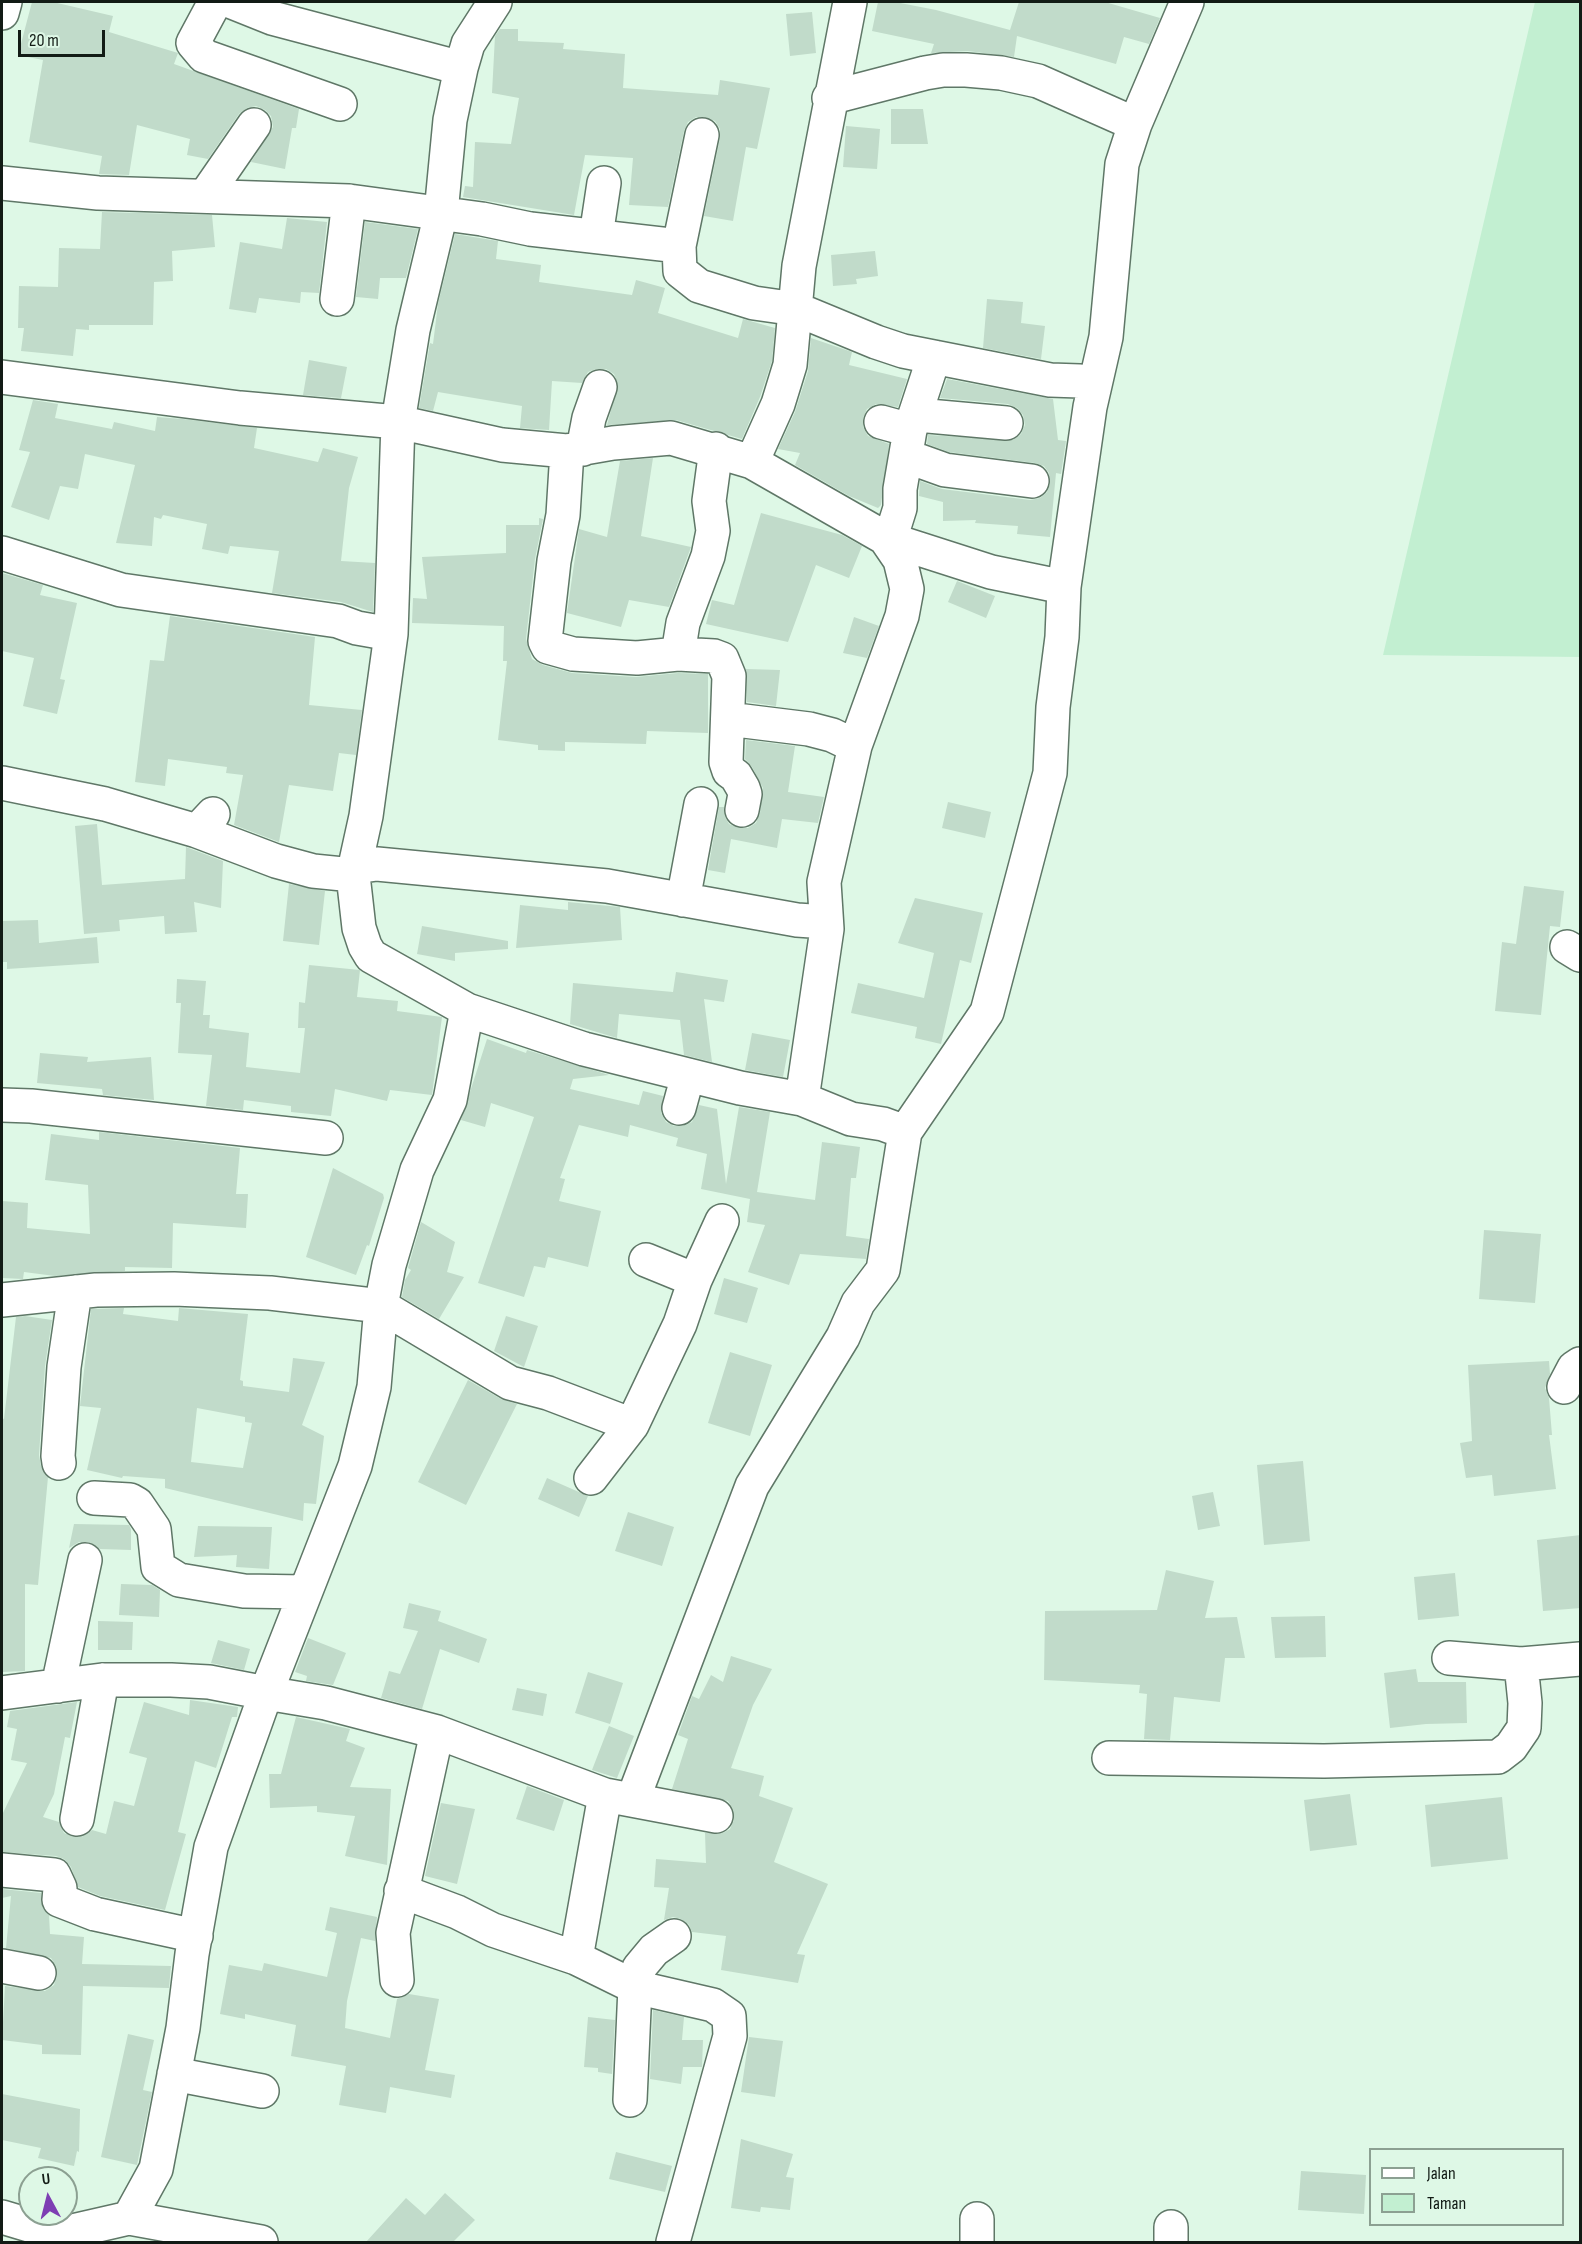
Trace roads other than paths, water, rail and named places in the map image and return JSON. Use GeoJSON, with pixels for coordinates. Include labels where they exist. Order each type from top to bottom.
{"type":"FeatureCollection","features":[{"type":"Feature","properties":{"kind":"street"},"geometry":{"type":"LineString","coordinates":[[2,14],[5,2]]}},
{"type":"Feature","properties":{"kind":"street"},"geometry":{"type":"LineString","coordinates":[[215,2],[193,43],[204,56],[340,104]]}},
{"type":"Feature","properties":{"kind":"street"},"geometry":{"type":"LineString","coordinates":[[232,2],[272,18],[461,68]]}},
{"type":"Feature","properties":{"kind":"street"},"geometry":{"type":"LineString","coordinates":[[495,2],[468,44],[461,68],[450,120],[441,213],[413,330],[398,423],[391,634],[366,816],[354,871],[359,928],[364,946],[371,956],[467,1010],[584,1049],[740,1088],[802,1099],[851,1119],[883,1124],[905,1132]]}},
{"type":"Feature","properties":{"kind":"street"},"geometry":{"type":"LineString","coordinates":[[752,462],[778,404],[790,365],[799,266],[829,98],[850,2]]}},
{"type":"Feature","properties":{"kind":"street"},"geometry":{"type":"LineString","coordinates":[[576,1958],[619,1797],[752,1486],[843,1337],[858,1303],[883,1270],[905,1132],[987,1012],[1050,773],[1053,707],[1062,637],[1064,587],[1095,385],[1106,338],[1122,164],[1135,124],[1186,2]]}},
{"type":"Feature","properties":{"kind":"street"},"geometry":{"type":"LineString","coordinates":[[829,98],[926,73],[966,70],[1001,73],[1038,81],[1135,124]]}},
{"type":"Feature","properties":{"kind":"street"},"geometry":{"type":"LineString","coordinates":[[205,196],[254,125]]}},
{"type":"Feature","properties":{"kind":"street"},"geometry":{"type":"LineString","coordinates":[[702,135],[679,246],[680,271],[699,286],[754,303],[796,309],[876,342],[934,357],[1050,380],[1080,381],[1095,385]]}},
{"type":"Feature","properties":{"kind":"street"},"geometry":{"type":"LineString","coordinates":[[2,183],[88,193],[349,201],[441,213],[530,229],[679,246]]}},
{"type":"Feature","properties":{"kind":"street"},"geometry":{"type":"LineString","coordinates":[[596,236],[604,183]]}},
{"type":"Feature","properties":{"kind":"street"},"geometry":{"type":"LineString","coordinates":[[337,299],[349,201]]}},
{"type":"Feature","properties":{"kind":"street"},"geometry":{"type":"LineString","coordinates":[[885,538],[895,524],[900,508],[904,431],[934,357]]}},
{"type":"Feature","properties":{"kind":"street"},"geometry":{"type":"LineString","coordinates":[[2,377],[240,408],[398,423],[502,444],[575,450],[613,442],[671,438],[716,449],[752,462],[885,538],[991,572],[1064,587]]}},
{"type":"Feature","properties":{"kind":"street"},"geometry":{"type":"LineString","coordinates":[[600,387],[575,450],[546,630],[548,647],[573,654],[637,658],[678,654],[714,656],[722,659],[729,676],[726,762],[729,771],[736,776],[743,788],[745,794],[742,810]]}},
{"type":"Feature","properties":{"kind":"street"},"geometry":{"type":"LineString","coordinates":[[904,431],[1006,423]]}},
{"type":"Feature","properties":{"kind":"street"},"geometry":{"type":"LineString","coordinates":[[904,431],[945,470],[1032,481]]}},
{"type":"Feature","properties":{"kind":"street"},"geometry":{"type":"LineString","coordinates":[[678,654],[683,623],[710,548],[712,531],[709,501],[716,449]]}},
{"type":"Feature","properties":{"kind":"street"},"geometry":{"type":"LineString","coordinates":[[802,1099],[826,922],[824,882],[855,747],[902,616],[907,589],[900,560],[885,538]]}},
{"type":"Feature","properties":{"kind":"street"},"geometry":{"type":"LineString","coordinates":[[2,553],[121,590],[338,621],[357,628],[391,634]]}},
{"type":"Feature","properties":{"kind":"street"},"geometry":{"type":"LineString","coordinates":[[728,719],[809,729],[832,735],[855,747]]}},
{"type":"Feature","properties":{"kind":"street"},"geometry":{"type":"LineString","coordinates":[[2,783],[205,823],[276,861],[313,871],[354,871],[377,864],[576,882],[797,920],[826,922]]}},
{"type":"Feature","properties":{"kind":"street"},"geometry":{"type":"LineString","coordinates":[[683,900],[701,804]]}},
{"type":"Feature","properties":{"kind":"street"},"geometry":{"type":"LineString","coordinates":[[129,2218],[156,2169],[211,1847],[266,1693],[355,1466],[374,1387],[381,1306],[389,1265],[417,1170],[450,1100],[467,1010]]}},
{"type":"Feature","properties":{"kind":"street"},"geometry":{"type":"LineString","coordinates":[[680,1108],[687,1075]]}},
{"type":"Feature","properties":{"kind":"street"},"geometry":{"type":"LineString","coordinates":[[2,1105],[32,1106],[326,1138]]}},
{"type":"Feature","properties":{"kind":"street"},"geometry":{"type":"LineString","coordinates":[[591,1478],[632,1425],[680,1324],[695,1280],[722,1221]]}},
{"type":"Feature","properties":{"kind":"street"},"geometry":{"type":"LineString","coordinates":[[646,1260],[695,1280]]}},
{"type":"Feature","properties":{"kind":"street"},"geometry":{"type":"LineString","coordinates":[[2,1300],[75,1292],[174,1289],[270,1293],[381,1306],[510,1383],[548,1394],[632,1425]]}},
{"type":"Feature","properties":{"kind":"street"},"geometry":{"type":"LineString","coordinates":[[59,1463],[57,1456],[63,1367],[75,1292]]}},
{"type":"Feature","properties":{"kind":"street"},"geometry":{"type":"LineString","coordinates":[[94,1498],[130,1500],[137,1504],[154,1529],[158,1567],[178,1580],[244,1591],[305,1592]]}},
{"type":"Feature","properties":{"kind":"street"},"geometry":{"type":"LineString","coordinates":[[58,1686],[85,1560]]}},
{"type":"Feature","properties":{"kind":"street"},"geometry":{"type":"LineString","coordinates":[[1109,1758],[1336,1761],[1498,1757],[1511,1748],[1524,1728],[1526,1703],[1550,1661],[1449,1658]]}},
{"type":"Feature","properties":{"kind":"street"},"geometry":{"type":"LineString","coordinates":[[2,1694],[102,1680],[209,1682],[327,1703],[437,1732],[619,1797],[716,1816]]}},
{"type":"Feature","properties":{"kind":"street"},"geometry":{"type":"LineString","coordinates":[[77,1820],[102,1680]]}},
{"type":"Feature","properties":{"kind":"street"},"geometry":{"type":"LineString","coordinates":[[397,1980],[393,1933],[437,1732]]}},
{"type":"Feature","properties":{"kind":"street"},"geometry":{"type":"LineString","coordinates":[[2,1870],[54,1875],[60,1888],[59,1900],[95,1914],[196,1936]]}},
{"type":"Feature","properties":{"kind":"street"},"geometry":{"type":"LineString","coordinates":[[401,1891],[458,1912],[492,1930],[576,1958],[635,1987],[713,2005],[729,2016],[730,2036],[673,2242]]}},
{"type":"Feature","properties":{"kind":"street"},"geometry":{"type":"LineString","coordinates":[[630,2100],[635,1987],[639,1968],[654,1950],[675,1936]]}},
{"type":"Feature","properties":{"kind":"street"},"geometry":{"type":"LineString","coordinates":[[2,1966],[39,1973]]}},
{"type":"Feature","properties":{"kind":"street"},"geometry":{"type":"LineString","coordinates":[[174,2074],[262,2091]]}},
{"type":"Feature","properties":{"kind":"street"},"geometry":{"type":"LineString","coordinates":[[9,2227],[59,2234],[129,2218],[241,2240]]}}]}
